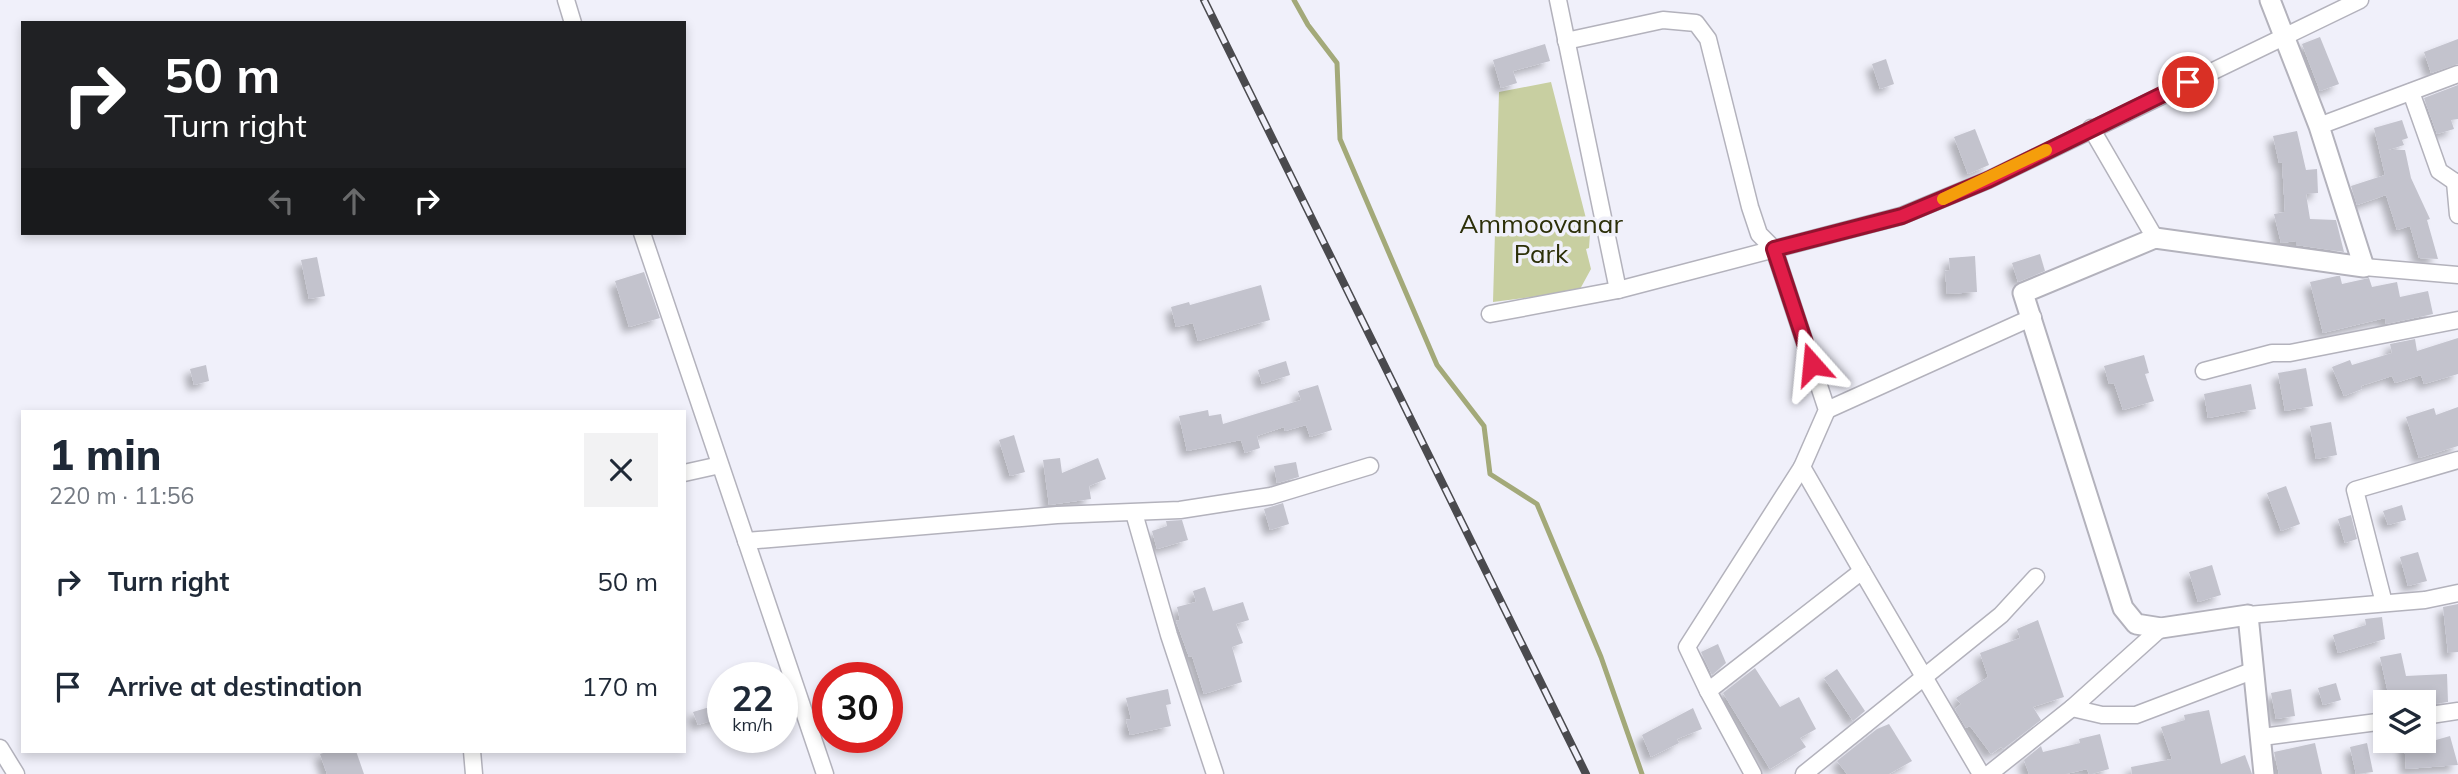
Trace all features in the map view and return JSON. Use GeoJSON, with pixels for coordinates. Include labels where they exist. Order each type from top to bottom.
{"type":"FeatureCollection","features":[{"type":"Feature","properties":{"kind":"street"},"geometry":{"type":"LineString","coordinates":[[566,0],[572,21]]}},
{"type":"Feature","properties":{"kind":"street"},"geometry":{"type":"LineString","coordinates":[[1558,0],[1618,290]]}},
{"type":"Feature","properties":{"kind":"street"},"geometry":{"type":"LineString","coordinates":[[2270,0],[2319,126],[2364,267]]}},
{"type":"Feature","properties":{"kind":"street"},"geometry":{"type":"LineString","coordinates":[[1490,314],[1618,290],[1902,216],[1988,180],[2360,0]]}},
{"type":"Feature","properties":{"kind":"street"},"geometry":{"type":"LineString","coordinates":[[1566,41],[1663,20],[1696,23],[1708,39],[1753,216],[1759,234],[1774,249],[1827,410],[1802,467],[1687,647],[1753,774]]}},
{"type":"Feature","properties":{"kind":"street"},"geometry":{"type":"LineString","coordinates":[[2319,126],[2458,74]]}},
{"type":"Feature","properties":{"kind":"street"},"geometry":{"type":"LineString","coordinates":[[2411,92],[2439,171],[2456,182],[2458,215]]}},
{"type":"Feature","properties":{"kind":"street"},"geometry":{"type":"LineString","coordinates":[[2091,128],[2155,238]]}},
{"type":"Feature","properties":{"kind":"street"},"geometry":{"type":"LineString","coordinates":[[643,235],[825,774]]}},
{"type":"Feature","properties":{"kind":"street"},"geometry":{"type":"LineString","coordinates":[[2458,275],[2364,267],[2155,238],[2024,293],[2123,608],[2136,624],[2161,628],[2248,615],[2384,603],[2458,593]]}},
{"type":"Feature","properties":{"kind":"street"},"geometry":{"type":"LineString","coordinates":[[1827,410],[2033,317]]}},
{"type":"Feature","properties":{"kind":"street"},"geometry":{"type":"LineString","coordinates":[[2204,371],[2272,353],[2290,353],[2458,320]]}},
{"type":"Feature","properties":{"kind":"street"},"geometry":{"type":"LineString","coordinates":[[2384,603],[2355,490],[2458,460]]}},
{"type":"Feature","properties":{"kind":"street"},"geometry":{"type":"LineString","coordinates":[[686,473],[720,465]]}},
{"type":"Feature","properties":{"kind":"street"},"geometry":{"type":"LineString","coordinates":[[746,541],[1057,515],[1180,510],[1270,496],[1370,466]]}},
{"type":"Feature","properties":{"kind":"street"},"geometry":{"type":"LineString","coordinates":[[1802,467],[1981,774]]}},
{"type":"Feature","properties":{"kind":"street"},"geometry":{"type":"LineString","coordinates":[[1134,513],[1169,635],[1214,774]]}},
{"type":"Feature","properties":{"kind":"street"},"geometry":{"type":"LineString","coordinates":[[1708,691],[1861,571]]}},
{"type":"Feature","properties":{"kind":"street"},"geometry":{"type":"LineString","coordinates":[[1804,774],[1926,679],[2001,615],[2036,577]]}},
{"type":"Feature","properties":{"kind":"street"},"geometry":{"type":"LineString","coordinates":[[2248,615],[2264,774]]}},
{"type":"Feature","properties":{"kind":"street"},"geometry":{"type":"LineString","coordinates":[[1989,774],[2072,708],[2161,628]]}},
{"type":"Feature","properties":{"kind":"street"},"geometry":{"type":"LineString","coordinates":[[2072,708],[2102,715],[2136,715],[2252,671]]}},
{"type":"Feature","properties":{"kind":"street"},"geometry":{"type":"LineString","coordinates":[[2436,714],[2458,711]]}},
{"type":"Feature","properties":{"kind":"street"},"geometry":{"type":"LineString","coordinates":[[2262,737],[2373,723]]}},
{"type":"Feature","properties":{"kind":"street"},"geometry":{"type":"LineString","coordinates":[[0,748],[16,774]]}},
{"type":"Feature","properties":{"kind":"street"},"geometry":{"type":"LineString","coordinates":[[472,753],[474,774]]}},
{"type":"Feature","properties":{"kind":"green space","name":"Ammoovanar Park"},"geometry":{"type":"Polygon","coordinates":[[[1551,82],[1590,234],[1589,248],[1586,249],[1591,269],[1579,291],[1493,302],[1499,92],[1551,82]]]}},
{"type":"Feature","properties":{"kind":"building"},"geometry":{"type":"Polygon","coordinates":[[[2320,37],[2339,84],[2320,91],[2302,44],[2320,37]]]}},
{"type":"Feature","properties":{"kind":"building"},"geometry":{"type":"Polygon","coordinates":[[[2458,39],[2458,64],[2431,73],[2424,52],[2458,39]]]}},
{"type":"Feature","properties":{"kind":"building"},"geometry":{"type":"Polygon","coordinates":[[[1545,44],[1550,61],[1513,71],[1517,83],[1501,88],[1493,60],[1545,44]]]}},
{"type":"Feature","properties":{"kind":"building"},"geometry":{"type":"Polygon","coordinates":[[[1886,59],[1894,84],[1880,89],[1872,64],[1886,59]]]}},
{"type":"Feature","properties":{"kind":"building"},"geometry":{"type":"Polygon","coordinates":[[[2458,85],[2458,119],[2451,120],[2454,129],[2437,134],[2424,98],[2458,85]]]}},
{"type":"Feature","properties":{"kind":"building"},"geometry":{"type":"Polygon","coordinates":[[[2402,120],[2408,138],[2402,140],[2404,145],[2388,150],[2405,150],[2411,178],[2430,219],[2427,220],[2438,259],[2419,258],[2410,226],[2397,230],[2386,195],[2357,205],[2351,186],[2385,175],[2374,128],[2402,120]]]}},
{"type":"Feature","properties":{"kind":"building"},"geometry":{"type":"Polygon","coordinates":[[[1975,129],[1989,165],[1968,174],[1954,137],[1975,129]]]}},
{"type":"Feature","properties":{"kind":"building"},"geometry":{"type":"Polygon","coordinates":[[[2297,131],[2306,170],[2317,169],[2318,193],[2306,194],[2310,219],[2336,220],[2344,252],[2296,245],[2296,241],[2281,243],[2274,214],[2285,212],[2282,162],[2279,163],[2273,136],[2297,131]]]}},
{"type":"Feature","properties":{"kind":"building"},"geometry":{"type":"Polygon","coordinates":[[[2040,254],[2045,271],[2018,282],[2012,263],[2040,254]]]}},
{"type":"Feature","properties":{"kind":"building"},"geometry":{"type":"Polygon","coordinates":[[[1975,256],[1977,292],[1947,294],[1945,271],[1950,270],[1949,258],[1975,256]]]}},
{"type":"Feature","properties":{"kind":"building"},"geometry":{"type":"Polygon","coordinates":[[[317,257],[325,296],[309,299],[301,260],[317,257]]]}},
{"type":"Feature","properties":{"kind":"building"},"geometry":{"type":"Polygon","coordinates":[[[644,272],[660,318],[629,327],[615,281],[644,272]]]}},
{"type":"Feature","properties":{"kind":"building"},"geometry":{"type":"Polygon","coordinates":[[[2340,276],[2342,284],[2369,278],[2372,287],[2397,282],[2400,297],[2428,291],[2433,314],[2386,324],[2385,318],[2323,333],[2310,282],[2340,276]]]}},
{"type":"Feature","properties":{"kind":"building"},"geometry":{"type":"Polygon","coordinates":[[[1261,285],[1270,320],[1198,341],[1193,323],[1176,327],[1171,307],[1189,302],[1190,305],[1261,285]]]}},
{"type":"Feature","properties":{"kind":"building"},"geometry":{"type":"Polygon","coordinates":[[[2458,338],[2458,374],[2424,384],[2421,375],[2395,383],[2392,376],[2361,386],[2362,389],[2344,396],[2332,367],[2350,360],[2352,365],[2392,353],[2390,344],[2415,339],[2417,351],[2458,338]]]}},
{"type":"Feature","properties":{"kind":"building"},"geometry":{"type":"Polygon","coordinates":[[[2144,355],[2149,373],[2145,374],[2154,401],[2123,410],[2114,383],[2109,384],[2104,366],[2144,355]]]}},
{"type":"Feature","properties":{"kind":"building"},"geometry":{"type":"Polygon","coordinates":[[[1286,361],[1290,375],[1262,384],[1258,370],[1286,361]]]}},
{"type":"Feature","properties":{"kind":"building"},"geometry":{"type":"Polygon","coordinates":[[[206,365],[209,381],[194,385],[190,369],[206,365]]]}},
{"type":"Feature","properties":{"kind":"building"},"geometry":{"type":"Polygon","coordinates":[[[2306,368],[2313,406],[2285,411],[2278,373],[2306,368]]]}},
{"type":"Feature","properties":{"kind":"building"},"geometry":{"type":"Polygon","coordinates":[[[2251,384],[2256,409],[2208,418],[2204,394],[2251,384]]]}},
{"type":"Feature","properties":{"kind":"building"},"geometry":{"type":"Polygon","coordinates":[[[1318,385],[1332,430],[1310,437],[1306,425],[1285,431],[1284,427],[1257,436],[1260,448],[1245,453],[1241,440],[1187,451],[1179,416],[1208,410],[1209,416],[1221,414],[1223,424],[1301,400],[1298,391],[1318,385]]]}},
{"type":"Feature","properties":{"kind":"building"},"geometry":{"type":"Polygon","coordinates":[[[2458,407],[2458,446],[2419,458],[2406,417],[2434,408],[2436,415],[2458,407]]]}},
{"type":"Feature","properties":{"kind":"building"},"geometry":{"type":"Polygon","coordinates":[[[2331,422],[2337,455],[2316,459],[2310,426],[2331,422]]]}},
{"type":"Feature","properties":{"kind":"building"},"geometry":{"type":"Polygon","coordinates":[[[1014,435],[1025,472],[1010,476],[999,440],[1014,435]]]}},
{"type":"Feature","properties":{"kind":"building"},"geometry":{"type":"Polygon","coordinates":[[[1060,458],[1062,473],[1098,458],[1106,479],[1089,486],[1091,499],[1049,505],[1043,460],[1060,458]]]}},
{"type":"Feature","properties":{"kind":"building"},"geometry":{"type":"Polygon","coordinates":[[[1296,462],[1299,477],[1277,483],[1274,466],[1296,462]]]}},
{"type":"Feature","properties":{"kind":"building"},"geometry":{"type":"Polygon","coordinates":[[[2286,486],[2300,524],[2281,531],[2267,493],[2286,486]]]}},
{"type":"Feature","properties":{"kind":"building"},"geometry":{"type":"Polygon","coordinates":[[[1283,503],[1289,524],[1270,530],[1264,509],[1283,503]]]}},
{"type":"Feature","properties":{"kind":"building"},"geometry":{"type":"Polygon","coordinates":[[[2402,505],[2406,520],[2388,525],[2383,511],[2402,505]]]}},
{"type":"Feature","properties":{"kind":"building"},"geometry":{"type":"Polygon","coordinates":[[[2351,515],[2357,539],[2345,543],[2338,519],[2351,515]]]}},
{"type":"Feature","properties":{"kind":"building"},"geometry":{"type":"Polygon","coordinates":[[[1182,520],[1188,540],[1157,549],[1152,531],[1167,526],[1166,521],[1182,520]]]}},
{"type":"Feature","properties":{"kind":"building"},"geometry":{"type":"Polygon","coordinates":[[[2418,552],[2427,581],[2408,586],[2400,557],[2418,552]]]}},
{"type":"Feature","properties":{"kind":"building"},"geometry":{"type":"Polygon","coordinates":[[[2212,565],[2221,595],[2198,602],[2189,572],[2212,565]]]}},
{"type":"Feature","properties":{"kind":"building"},"geometry":{"type":"Polygon","coordinates":[[[1205,587],[1213,611],[1243,602],[1249,620],[1236,624],[1243,643],[1232,647],[1242,682],[1204,694],[1192,656],[1189,657],[1176,621],[1180,620],[1177,607],[1196,602],[1193,591],[1205,587]]]}},
{"type":"Feature","properties":{"kind":"building"},"geometry":{"type":"Polygon","coordinates":[[[2458,604],[2458,652],[2448,653],[2443,607],[2458,604]]]}},
{"type":"Feature","properties":{"kind":"building"},"geometry":{"type":"Polygon","coordinates":[[[2382,617],[2385,639],[2338,653],[2333,635],[2366,625],[2365,619],[2382,617]]]}},
{"type":"Feature","properties":{"kind":"building"},"geometry":{"type":"Polygon","coordinates":[[[2038,620],[2064,697],[2033,707],[2041,720],[2003,749],[2001,747],[1991,754],[1970,726],[1966,728],[1955,709],[1961,704],[1956,698],[1988,677],[1980,653],[2020,638],[2017,629],[2038,620]]]}},
{"type":"Feature","properties":{"kind":"building"},"geometry":{"type":"Polygon","coordinates":[[[1718,644],[1726,663],[1712,675],[1701,652],[1718,644]]]}},
{"type":"Feature","properties":{"kind":"building"},"geometry":{"type":"Polygon","coordinates":[[[2401,653],[2406,676],[2447,674],[2448,702],[2436,704],[2436,690],[2387,690],[2380,657],[2401,653]]]}},
{"type":"Feature","properties":{"kind":"building"},"geometry":{"type":"Polygon","coordinates":[[[1755,668],[1780,707],[1799,697],[1816,729],[1800,738],[1806,747],[1770,769],[1723,693],[1755,668]]]}},
{"type":"Feature","properties":{"kind":"building"},"geometry":{"type":"Polygon","coordinates":[[[1837,669],[1865,711],[1853,721],[1824,678],[1837,669]]]}},
{"type":"Feature","properties":{"kind":"building"},"geometry":{"type":"Polygon","coordinates":[[[2336,683],[2341,700],[2323,705],[2318,688],[2336,683]]]}},
{"type":"Feature","properties":{"kind":"building"},"geometry":{"type":"Polygon","coordinates":[[[1168,689],[1171,704],[1166,705],[1171,726],[1130,735],[1126,720],[1131,719],[1126,698],[1168,689]]]}},
{"type":"Feature","properties":{"kind":"building"},"geometry":{"type":"Polygon","coordinates":[[[2291,689],[2295,716],[2276,719],[2271,693],[2291,689]]]}},
{"type":"Feature","properties":{"kind":"building"},"geometry":{"type":"Polygon","coordinates":[[[707,708],[707,722],[698,725],[693,712],[707,708]]]}},
{"type":"Feature","properties":{"kind":"building"},"geometry":{"type":"Polygon","coordinates":[[[1693,708],[1702,729],[1677,739],[1679,743],[1651,757],[1642,735],[1693,708]]]}},
{"type":"Feature","properties":{"kind":"building"},"geometry":{"type":"Polygon","coordinates":[[[2209,710],[2221,764],[2245,755],[2252,774],[2132,774],[2131,767],[2172,759],[2161,727],[2185,720],[2184,715],[2209,710]]]}},
{"type":"Feature","properties":{"kind":"building"},"geometry":{"type":"Polygon","coordinates":[[[1889,724],[1912,761],[1889,774],[1847,774],[1837,761],[1877,729],[1889,724]]]}},
{"type":"Feature","properties":{"kind":"building"},"geometry":{"type":"Polygon","coordinates":[[[2100,734],[2109,769],[2092,774],[2089,774],[2087,769],[2066,774],[2029,774],[2024,760],[2041,746],[2043,752],[2080,743],[2079,739],[2100,734]]]}},
{"type":"Feature","properties":{"kind":"building"},"geometry":{"type":"Polygon","coordinates":[[[2450,736],[2458,765],[2406,769],[2405,753],[2436,753],[2436,740],[2450,736]]]}},
{"type":"Feature","properties":{"kind":"building"},"geometry":{"type":"Polygon","coordinates":[[[2315,743],[2322,774],[2279,774],[2274,752],[2315,743]]]}},
{"type":"Feature","properties":{"kind":"building"},"geometry":{"type":"Polygon","coordinates":[[[2367,743],[2373,772],[2356,774],[2350,747],[2367,743]]]}},
{"type":"Feature","properties":{"kind":"building"},"geometry":{"type":"Polygon","coordinates":[[[357,753],[364,774],[327,774],[320,754],[357,753]]]}},
{"type":"Feature","properties":{"kind":"waterway"},"geometry":{"type":"LineString","coordinates":[[1294,0],[1308,25],[1337,63],[1340,139],[1437,365],[1484,426],[1490,474],[1537,504],[1601,657],[1642,774]]}},
{"type":"Feature","properties":{"kind":"railway"},"geometry":{"type":"LineString","coordinates":[[1204,0],[1586,774]]}},
{"type":"Feature","properties":{"kind":"slow traffic"},"geometry":{"type":"LineString","coordinates":[[1943,199],[1988,180],[2046,150]]}},
{"type":"Feature","properties":{"kind":"route"},"geometry":{"type":"LineString","coordinates":[[1812,364],[1774,249],[1902,216],[1988,180],[2188,82]]}}]}
